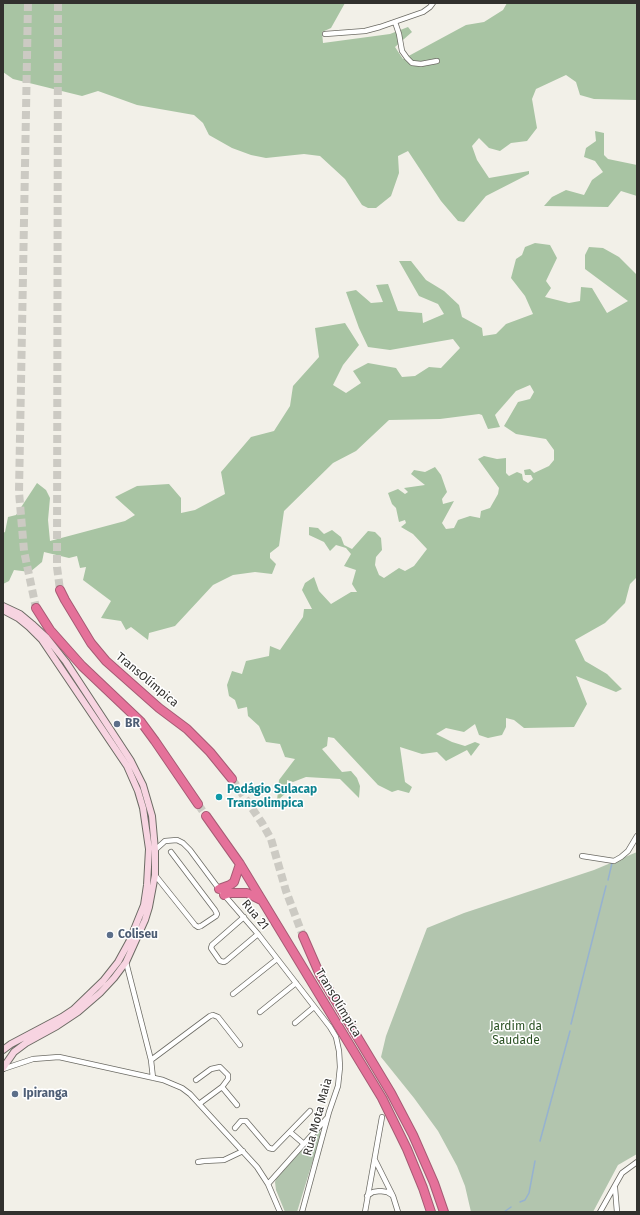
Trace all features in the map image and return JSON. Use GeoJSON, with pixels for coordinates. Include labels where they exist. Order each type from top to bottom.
{"type":"FeatureCollection","features":[{"type":"Feature","properties":{"kind":"highway","name":"TransOlímpica"},"geometry":{"type":"LineString","coordinates":[[60,590],[91,643],[106,661],[159,708],[187,729],[210,752],[232,779]]}},
{"type":"Feature","properties":{"kind":"highway"},"geometry":{"type":"LineString","coordinates":[[36,608],[50,630],[82,666],[141,722],[198,804]]}},
{"type":"Feature","properties":{"kind":"highway","name":"TransOlímpica"},"geometry":{"type":"LineString","coordinates":[[206,816],[240,864],[382,1098],[407,1149],[431,1212]]}},
{"type":"Feature","properties":{"kind":"highway"},"geometry":{"type":"LineString","coordinates":[[222,892],[234,882],[237,877],[240,864]]}},
{"type":"Feature","properties":{"kind":"highway"},"geometry":{"type":"LineString","coordinates":[[222,892],[247,893],[262,900]]}},
{"type":"Feature","properties":{"kind":"highway","name":"TransOlímpica"},"geometry":{"type":"LineString","coordinates":[[303,936],[320,975],[387,1087],[413,1135],[434,1183],[444,1212]]}},
{"type":"Feature","properties":{"kind":"main road"},"geometry":{"type":"LineString","coordinates":[[3,606],[20,614],[47,638],[66,662],[119,740],[143,785],[152,816],[155,850],[155,875],[149,907],[126,962],[100,993],[78,1012],[57,1026],[26,1043],[14,1052],[3,1068]]}},
{"type":"Feature","properties":{"kind":"main road"},"geometry":{"type":"LineString","coordinates":[[3,610],[18,618],[42,640],[128,766],[138,791],[146,824],[149,849],[149,864],[144,905],[129,942],[118,962],[103,981],[74,1009],[3,1050]]}},
{"type":"Feature","properties":{"kind":"street"},"geometry":{"type":"LineString","coordinates":[[326,34],[365,31],[423,12],[433,3]]}},
{"type":"Feature","properties":{"kind":"street"},"geometry":{"type":"LineString","coordinates":[[395,22],[402,51],[412,63],[421,64],[437,61]]}},
{"type":"Feature","properties":{"kind":"street"},"geometry":{"type":"LineString","coordinates":[[582,856],[606,861],[614,861],[628,851],[637,836]]}},
{"type":"Feature","properties":{"kind":"street","name":"Rua 21"},"geometry":{"type":"LineString","coordinates":[[155,850],[165,841],[176,840],[183,843],[190,850],[222,892],[277,958],[330,1027]]}},
{"type":"Feature","properties":{"kind":"street"},"geometry":{"type":"LineString","coordinates":[[155,875],[195,925],[198,927],[201,926],[216,916],[215,910],[171,852]]}},
{"type":"Feature","properties":{"kind":"street"},"geometry":{"type":"LineString","coordinates":[[244,917],[212,945],[211,948],[220,961],[226,961],[258,934]]}},
{"type":"Feature","properties":{"kind":"street"},"geometry":{"type":"LineString","coordinates":[[233,994],[277,958]]}},
{"type":"Feature","properties":{"kind":"street"},"geometry":{"type":"LineString","coordinates":[[126,962],[151,1060],[154,1078]]}},
{"type":"Feature","properties":{"kind":"street"},"geometry":{"type":"LineString","coordinates":[[260,1012],[296,983]]}},
{"type":"Feature","properties":{"kind":"street"},"geometry":{"type":"LineString","coordinates":[[295,1023],[314,1007]]}},
{"type":"Feature","properties":{"kind":"street"},"geometry":{"type":"LineString","coordinates":[[151,1060],[213,1015],[218,1017],[240,1045]]}},
{"type":"Feature","properties":{"kind":"street","name":"Rua Mota Maia"},"geometry":{"type":"LineString","coordinates":[[302,1212],[338,1086],[340,1067],[339,1052],[336,1038],[330,1027]]}},
{"type":"Feature","properties":{"kind":"street"},"geometry":{"type":"LineString","coordinates":[[3,1068],[32,1059],[59,1057],[163,1080],[182,1088],[199,1104],[257,1167],[268,1184],[280,1212]]}},
{"type":"Feature","properties":{"kind":"street"},"geometry":{"type":"LineString","coordinates":[[196,1080],[211,1069],[220,1067],[228,1075],[228,1078],[222,1087],[199,1104]]}},
{"type":"Feature","properties":{"kind":"street"},"geometry":{"type":"LineString","coordinates":[[222,1087],[237,1105]]}},
{"type":"Feature","properties":{"kind":"street"},"geometry":{"type":"LineString","coordinates":[[235,1128],[241,1121],[246,1121],[271,1149],[274,1148],[310,1111]]}},
{"type":"Feature","properties":{"kind":"street"},"geometry":{"type":"LineString","coordinates":[[268,1184],[328,1117]]}},
{"type":"Feature","properties":{"kind":"street"},"geometry":{"type":"LineString","coordinates":[[365,1212],[382,1118]]}},
{"type":"Feature","properties":{"kind":"street"},"geometry":{"type":"LineString","coordinates":[[290,1132],[304,1144]]}},
{"type":"Feature","properties":{"kind":"street"},"geometry":{"type":"LineString","coordinates":[[198,1162],[224,1160],[243,1151]]}},
{"type":"Feature","properties":{"kind":"street"},"geometry":{"type":"LineString","coordinates":[[375,1160],[393,1196],[398,1212]]}},
{"type":"Feature","properties":{"kind":"street"},"geometry":{"type":"LineString","coordinates":[[600,1212],[615,1188],[622,1173],[637,1162]]}},
{"type":"Feature","properties":{"kind":"street"},"geometry":{"type":"LineString","coordinates":[[615,1188],[617,1212]]}},
{"type":"Feature","properties":{"kind":"street"},"geometry":{"type":"LineString","coordinates":[[367,1196],[373,1192],[380,1191],[387,1192],[393,1196]]}},
{"type":"Feature","properties":{"kind":"green space"},"geometry":{"type":"Polygon","coordinates":[[[3,3],[345,3],[331,28],[322,32],[323,43],[390,34],[408,27],[412,32],[395,47],[403,59],[466,25],[484,22],[503,10],[507,3],[637,3],[637,100],[594,99],[580,95],[576,82],[566,75],[536,89],[532,99],[537,128],[527,141],[511,143],[500,151],[489,148],[479,138],[472,146],[477,160],[489,178],[529,171],[529,174],[486,196],[464,222],[458,221],[441,201],[408,151],[398,156],[399,173],[391,196],[376,208],[368,208],[362,205],[345,179],[320,156],[304,154],[266,158],[251,155],[232,148],[209,135],[203,123],[194,115],[137,105],[98,91],[82,96],[13,79],[3,72],[3,3]]]}},
{"type":"Feature","properties":{"kind":"green space"},"geometry":{"type":"Polygon","coordinates":[[[595,131],[604,133],[604,155],[608,159],[637,165],[637,196],[621,191],[608,207],[544,206],[552,197],[566,190],[584,195],[592,180],[603,172],[595,161],[584,157],[586,148],[596,141],[595,131]]]}},
{"type":"Feature","properties":{"kind":"green space"},"geometry":{"type":"Polygon","coordinates":[[[535,243],[550,245],[557,258],[546,281],[551,288],[545,297],[569,303],[580,301],[581,287],[592,288],[607,313],[628,301],[585,269],[585,255],[589,247],[603,248],[619,257],[637,275],[637,577],[630,584],[625,603],[605,623],[575,640],[585,661],[607,674],[622,689],[616,692],[576,676],[587,704],[574,727],[524,728],[514,720],[506,718],[506,727],[502,735],[488,738],[479,735],[475,724],[464,732],[446,728],[436,734],[452,742],[465,746],[475,742],[480,744],[471,756],[467,750],[446,761],[437,752],[422,754],[400,747],[405,782],[412,787],[409,793],[398,790],[392,792],[378,785],[334,738],[328,737],[327,746],[322,749],[342,772],[351,771],[357,778],[360,786],[359,798],[340,779],[306,777],[293,782],[287,780],[287,792],[277,801],[279,780],[295,759],[285,757],[280,744],[266,742],[259,726],[248,716],[247,707],[238,709],[235,700],[229,696],[227,685],[232,671],[242,674],[246,661],[269,656],[270,646],[280,650],[303,617],[304,609],[312,609],[302,590],[305,583],[314,577],[319,591],[331,604],[351,592],[357,592],[352,584],[356,570],[344,566],[351,554],[346,548],[336,545],[330,551],[324,542],[309,535],[309,527],[318,528],[324,534],[332,530],[341,537],[344,545],[352,549],[368,531],[375,532],[381,538],[382,550],[376,557],[375,565],[379,575],[384,578],[399,568],[405,571],[414,566],[427,549],[413,534],[401,527],[406,523],[405,520],[399,522],[396,508],[392,504],[388,493],[398,489],[405,494],[408,492],[404,488],[425,485],[411,474],[414,470],[425,472],[435,467],[441,475],[447,492],[442,499],[443,504],[454,501],[442,523],[446,529],[454,528],[458,520],[470,516],[480,518],[481,511],[490,508],[498,494],[499,488],[478,459],[484,456],[497,459],[506,458],[506,473],[509,476],[517,472],[522,474],[523,480],[528,483],[533,479],[531,475],[525,475],[524,470],[530,469],[534,473],[549,466],[554,460],[554,450],[546,439],[516,434],[504,426],[518,402],[530,399],[534,392],[530,385],[516,391],[495,415],[500,427],[488,429],[482,415],[479,414],[440,419],[389,420],[356,451],[333,463],[284,511],[279,546],[270,553],[270,558],[276,564],[272,574],[255,572],[233,575],[213,585],[175,626],[149,633],[148,640],[131,627],[126,630],[121,621],[101,618],[111,601],[83,580],[86,567],[80,568],[77,556],[69,558],[44,552],[42,562],[30,572],[14,570],[9,581],[3,584],[3,533],[5,532],[8,517],[16,515],[37,483],[46,490],[50,498],[48,520],[50,541],[125,521],[135,515],[115,497],[137,486],[169,484],[181,498],[181,513],[195,510],[225,494],[221,472],[251,437],[274,431],[290,406],[293,386],[319,357],[315,328],[345,323],[359,345],[343,365],[333,385],[346,393],[361,383],[353,371],[368,363],[396,368],[402,377],[415,376],[429,367],[441,368],[460,348],[453,339],[390,350],[368,347],[359,328],[346,292],[356,290],[371,303],[383,302],[376,285],[388,284],[398,311],[422,313],[423,323],[444,314],[438,304],[419,296],[399,261],[411,261],[426,280],[444,291],[459,305],[462,317],[482,328],[483,336],[496,334],[506,324],[533,314],[525,296],[511,278],[516,259],[522,255],[525,247],[535,243]]]}},
{"type":"Feature","properties":{"kind":"green space","name":"Jardim da Saudade"},"geometry":{"type":"Polygon","coordinates":[[[637,852],[637,1154],[618,1165],[593,1212],[471,1212],[465,1186],[457,1166],[438,1131],[381,1057],[386,1036],[427,928],[464,913],[594,870],[637,852]]]}},
{"type":"Feature","properties":{"kind":"green space"},"geometry":{"type":"Polygon","coordinates":[[[320,1131],[321,1134],[297,1212],[285,1212],[276,1190],[276,1179],[320,1131]]]}},
{"type":"Feature","properties":{"kind":"waterway"},"geometry":{"type":"LineString","coordinates":[[608,880],[612,863]]}},
{"type":"Feature","properties":{"kind":"waterway"},"geometry":{"type":"LineString","coordinates":[[571,1024],[606,886]]}},
{"type":"Feature","properties":{"kind":"waterway"},"geometry":{"type":"LineString","coordinates":[[540,1141],[570,1031]]}},
{"type":"Feature","properties":{"kind":"waterway"},"geometry":{"type":"LineString","coordinates":[[520,1202],[525,1200],[529,1193],[535,1161]]}},
{"type":"Feature","properties":{"kind":"waterway"},"geometry":{"type":"LineString","coordinates":[[504,1212],[511,1207]]}},
{"type":"Feature","properties":{"kind":"tunnel"},"geometry":{"type":"LineString","coordinates":[[28,3],[19,492],[24,551],[36,608]]}},
{"type":"Feature","properties":{"kind":"tunnel"},"geometry":{"type":"LineString","coordinates":[[58,3],[57,567],[60,590]]}},
{"type":"Feature","properties":{"kind":"tunnel"},"geometry":{"type":"LineString","coordinates":[[232,779],[271,839],[286,891],[303,936]]}},
{"type":"Feature","properties":{"kind":"tunnel"},"geometry":{"type":"LineString","coordinates":[[198,804],[206,816]]}},
{"type":"Feature","properties":{"kind":"place","name":"BR"},"geometry":{"type":"Point","coordinates":[117,724]}},
{"type":"Feature","properties":{"kind":"place","name":"Pedágio Sulacap Transolimpica"},"geometry":{"type":"Point","coordinates":[219,797]}},
{"type":"Feature","properties":{"kind":"place","name":"Coliseu"},"geometry":{"type":"Point","coordinates":[110,935]}},
{"type":"Feature","properties":{"kind":"place","name":"Ipiranga"},"geometry":{"type":"Point","coordinates":[15,1094]}}]}
